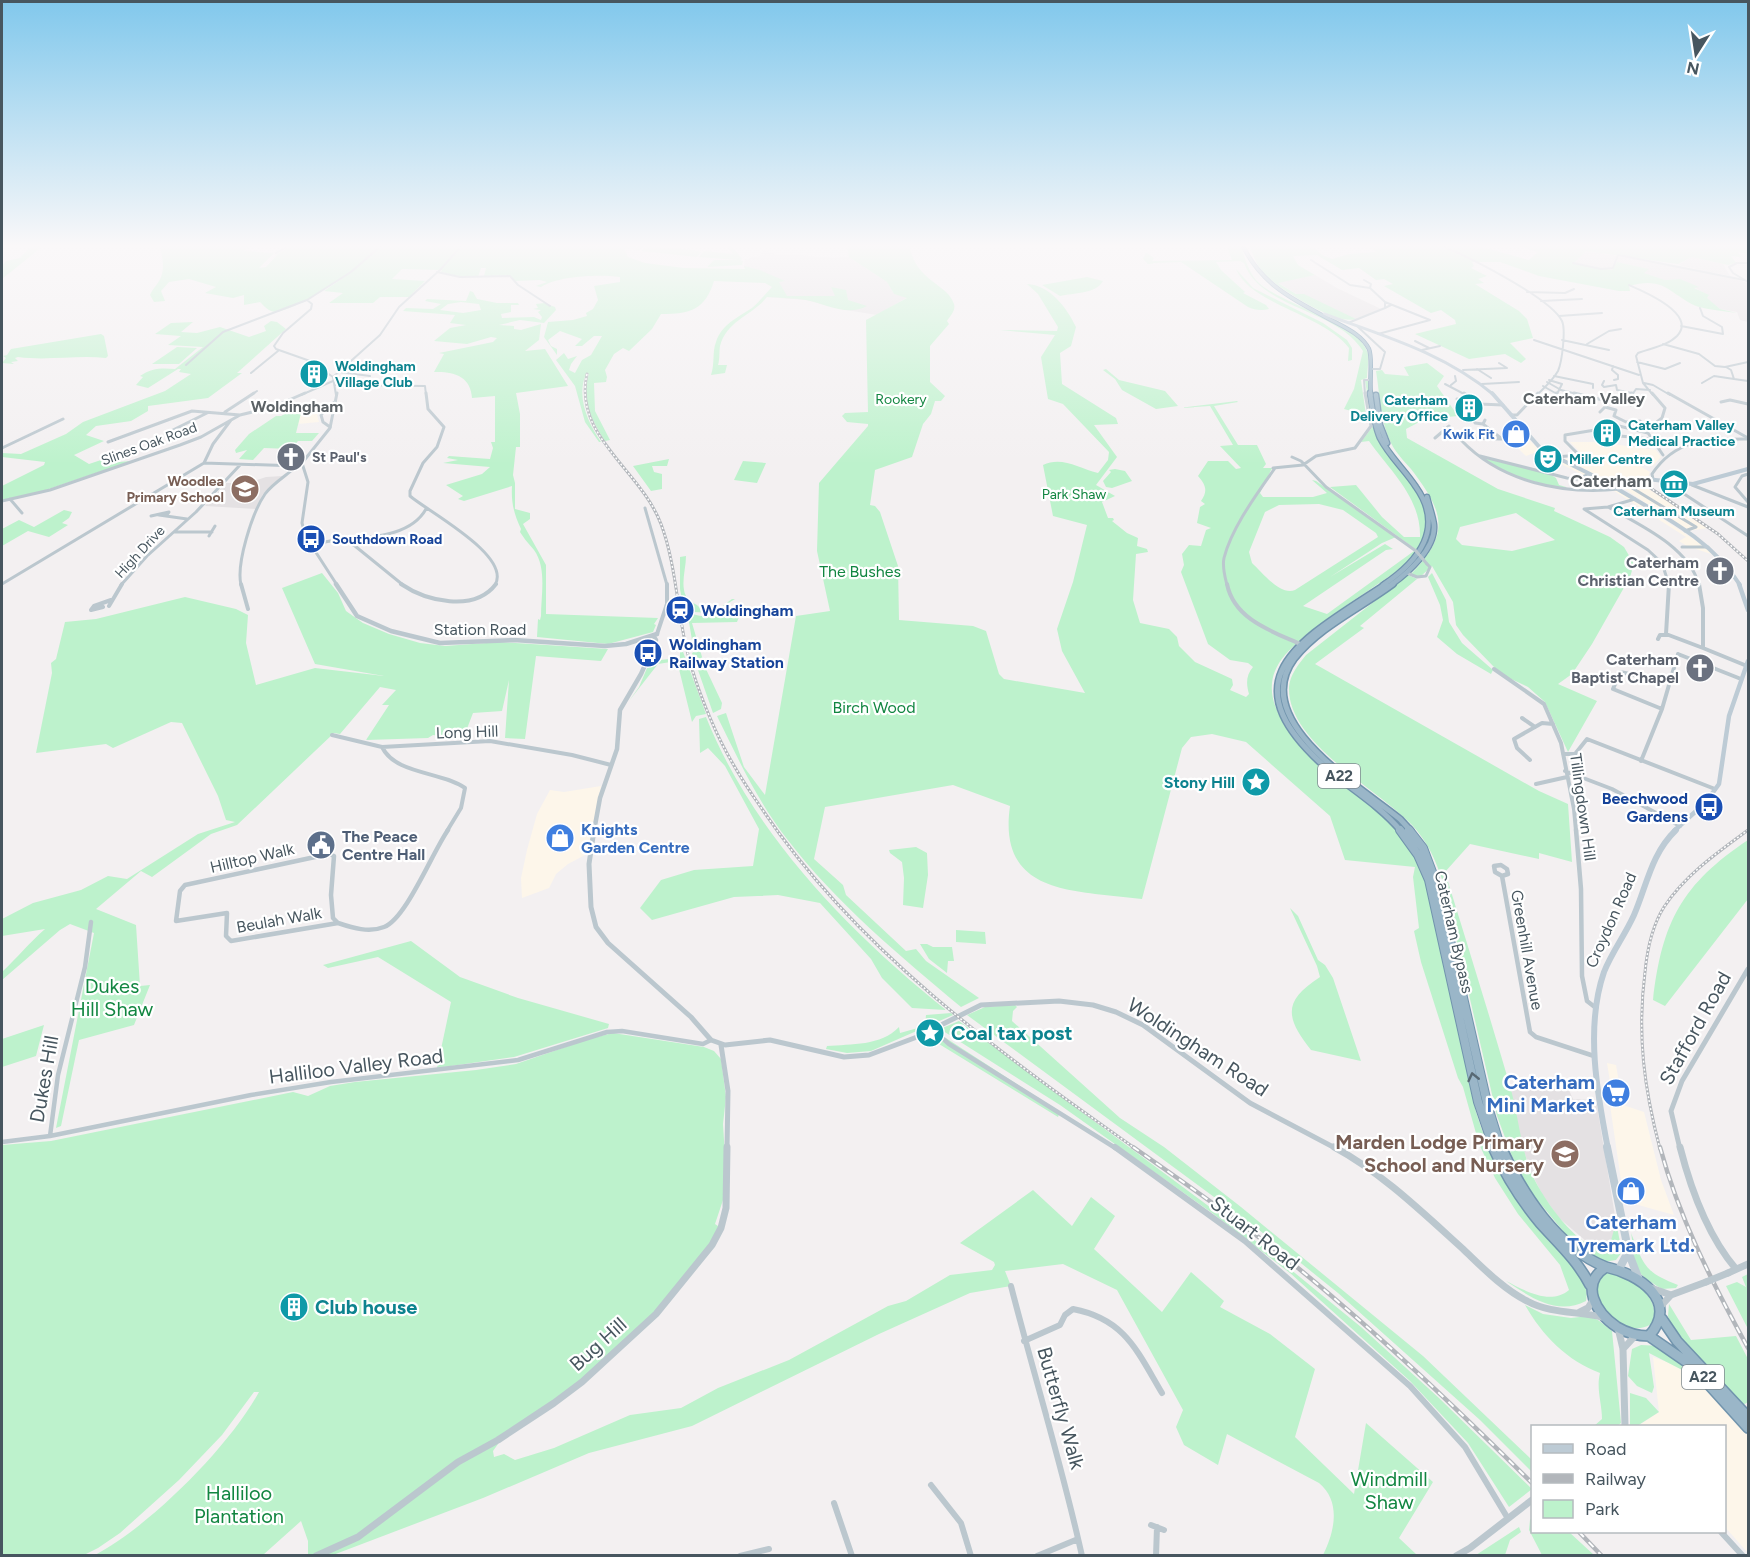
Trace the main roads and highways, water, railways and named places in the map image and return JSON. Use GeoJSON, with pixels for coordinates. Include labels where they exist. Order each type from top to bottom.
{"type":"FeatureCollection","features":[{"type":"Feature","properties":{"kind":"highway","name":"Caterham Bypass"},"geometry":{"type":"LineString","coordinates":[[1330,319],[1358,336],[1369,350],[1374,417],[1380,437],[1422,496],[1430,519],[1429,534],[1421,551],[1405,569],[1300,644],[1287,657],[1278,676],[1277,689],[1281,710],[1291,729],[1306,748],[1388,815],[1404,832],[1418,855],[1430,885],[1472,1073],[1492,1145],[1519,1196],[1576,1261],[1590,1285]]}},
{"type":"Feature","properties":{"kind":"highway","name":"Caterham Bypass"},"geometry":{"type":"LineString","coordinates":[[1335,320],[1367,341],[1374,354],[1373,369],[1380,425],[1385,438],[1427,497],[1434,515],[1435,530],[1430,545],[1421,560],[1407,573],[1300,651],[1285,676],[1283,686],[1286,706],[1295,725],[1311,745],[1393,813],[1420,844],[1438,887],[1491,1120],[1502,1150],[1515,1175],[1548,1221],[1580,1256],[1606,1267]]}},
{"type":"Feature","properties":{"kind":"highway"},"geometry":{"type":"LineString","coordinates":[[1606,1267],[1619,1269],[1638,1278],[1648,1287],[1660,1307],[1662,1319],[1659,1328],[1649,1336],[1636,1335],[1618,1328],[1608,1319],[1594,1299],[1590,1285],[1594,1274],[1606,1267]]}},
{"type":"Feature","properties":{"kind":"highway","name":"A22"},"geometry":{"type":"LineString","coordinates":[[1662,1319],[1677,1341],[1746,1417],[1749,1428]]}},
{"type":"Feature","properties":{"kind":"highway","name":"A22"},"geometry":{"type":"LineString","coordinates":[[1649,1336],[1682,1355],[1746,1417]]}},
{"type":"Feature","properties":{"kind":"main road"},"geometry":{"type":"LineString","coordinates":[[1331,319],[1346,322]]}},
{"type":"Feature","properties":{"kind":"main road"},"geometry":{"type":"LineString","coordinates":[[1337,319],[1422,350],[1463,370],[1482,384],[1503,405],[1535,444],[1555,457],[1591,475],[1609,481],[1617,483],[1633,480]]}},
{"type":"Feature","properties":{"kind":"main road"},"geometry":{"type":"LineString","coordinates":[[1609,481],[1653,479],[1702,483],[1749,469]]}},
{"type":"Feature","properties":{"kind":"main road"},"geometry":{"type":"LineString","coordinates":[[1609,481],[1708,547],[1736,575],[1744,591],[1749,610]]}},
{"type":"Feature","properties":{"kind":"main road"},"geometry":{"type":"LineString","coordinates":[[1617,483],[1620,490]]}},
{"type":"Feature","properties":{"kind":"main road","name":"Croydon Road"},"geometry":{"type":"LineString","coordinates":[[1638,1278],[1627,1254],[1612,1177],[1594,1056],[1597,1008],[1603,974],[1610,955],[1625,934],[1656,855],[1680,826],[1710,799],[1723,774],[1726,734],[1748,663]]}},
{"type":"Feature","properties":{"kind":"main road"},"geometry":{"type":"LineString","coordinates":[[1619,1269],[1627,1254]]}},
{"type":"Feature","properties":{"kind":"railway"},"geometry":{"type":"LineString","coordinates":[[587,374],[585,396],[590,416],[611,452],[651,504],[661,524],[671,561],[687,650],[706,709],[727,754],[760,806],[798,858],[839,906],[884,952],[981,1035],[1136,1149]]}},
{"type":"Feature","properties":{"kind":"railway"},"geometry":{"type":"LineString","coordinates":[[1646,485],[1718,534],[1748,561]]}},
{"type":"Feature","properties":{"kind":"railway"},"geometry":{"type":"LineString","coordinates":[[1660,1149],[1646,1083],[1642,1040],[1643,995],[1651,939],[1656,922],[1672,895],[1703,865],[1748,830]]}},
{"type":"Feature","properties":{"kind":"railway"},"geometry":{"type":"LineString","coordinates":[[1133,1147],[1237,1221],[1329,1293],[1418,1373],[1531,1482]]}},
{"type":"Feature","properties":{"kind":"railway"},"geometry":{"type":"LineString","coordinates":[[1660,1147],[1687,1225],[1748,1348]]}},
{"type":"Feature","properties":{"kind":"railway"},"geometry":{"type":"LineString","coordinates":[[1580,1533],[1602,1556]]}},
{"type":"Feature","properties":{"kind":"place","name":"Woldingham Village Club"},"geometry":{"type":"Point","coordinates":[314,374]}},
{"type":"Feature","properties":{"kind":"place","name":"Caterham Delivery Office"},"geometry":{"type":"Point","coordinates":[1469,408]}},
{"type":"Feature","properties":{"kind":"place","name":"Caterham Valley Medical Practice"},"geometry":{"type":"Point","coordinates":[1607,433]}},
{"type":"Feature","properties":{"kind":"place","name":"Kwik Fit"},"geometry":{"type":"Point","coordinates":[1516,434]}},
{"type":"Feature","properties":{"kind":"place","name":"St Paul's"},"geometry":{"type":"Point","coordinates":[291,457]}},
{"type":"Feature","properties":{"kind":"place","name":"Miller Centre"},"geometry":{"type":"Point","coordinates":[1548,459]}},
{"type":"Feature","properties":{"kind":"place","name":"Caterham Museum"},"geometry":{"type":"Point","coordinates":[1674,484]}},
{"type":"Feature","properties":{"kind":"place","name":"Woodlea Primary School"},"geometry":{"type":"Point","coordinates":[245,489]}},
{"type":"Feature","properties":{"kind":"place","name":"Southdown Road"},"geometry":{"type":"Point","coordinates":[311,539]}},
{"type":"Feature","properties":{"kind":"place","name":"Caterham Christian Centre"},"geometry":{"type":"Point","coordinates":[1720,571]}},
{"type":"Feature","properties":{"kind":"place","name":"Woldingham"},"geometry":{"type":"Point","coordinates":[680,610]}},
{"type":"Feature","properties":{"kind":"place","name":"Woldingham Railway Station"},"geometry":{"type":"Point","coordinates":[648,653]}},
{"type":"Feature","properties":{"kind":"place","name":"Caterham Baptist Chapel"},"geometry":{"type":"Point","coordinates":[1700,668]}},
{"type":"Feature","properties":{"kind":"place","name":"Stony Hill"},"geometry":{"type":"Point","coordinates":[1256,782]}},
{"type":"Feature","properties":{"kind":"place","name":"Beechwood Gardens"},"geometry":{"type":"Point","coordinates":[1709,807]}},
{"type":"Feature","properties":{"kind":"place","name":"Knights Garden Centre"},"geometry":{"type":"Point","coordinates":[560,838]}},
{"type":"Feature","properties":{"kind":"place","name":"The Peace Centre Hall"},"geometry":{"type":"Point","coordinates":[321,845]}},
{"type":"Feature","properties":{"kind":"place","name":"Coal tax post"},"geometry":{"type":"Point","coordinates":[930,1033]}},
{"type":"Feature","properties":{"kind":"place","name":"Caterham Mini Market"},"geometry":{"type":"Point","coordinates":[1616,1093]}},
{"type":"Feature","properties":{"kind":"place","name":"Marden Lodge Primary School and Nursery"},"geometry":{"type":"Point","coordinates":[1565,1154]}},
{"type":"Feature","properties":{"kind":"place","name":"Caterham Tyremark Ltd."},"geometry":{"type":"Point","coordinates":[1631,1191]}},
{"type":"Feature","properties":{"kind":"place","name":"Club house"},"geometry":{"type":"Point","coordinates":[294,1307]}},
{"type":"Feature","properties":{"kind":"district","name":"Caterham Valley"},"geometry":{"type":"Point","coordinates":[1584,398]}},
{"type":"Feature","properties":{"kind":"district","name":"Woldingham"},"geometry":{"type":"Point","coordinates":[297,406]}},
{"type":"Feature","properties":{"kind":"district","name":"Caterham"},"geometry":{"type":"Point","coordinates":[1611,481]}},
{"type":"Feature","properties":{"kind":"park label","name":"Rookery"},"geometry":{"type":"Point","coordinates":[901,399]}},
{"type":"Feature","properties":{"kind":"park label","name":"Park Shaw"},"geometry":{"type":"Point","coordinates":[1074,494]}},
{"type":"Feature","properties":{"kind":"park label","name":"The Bushes"},"geometry":{"type":"Point","coordinates":[860,571]}},
{"type":"Feature","properties":{"kind":"park label","name":"Birch Wood"},"geometry":{"type":"Point","coordinates":[874,707]}},
{"type":"Feature","properties":{"kind":"park label","name":"Dukes Hill Shaw"},"geometry":{"type":"Point","coordinates":[112,998]}},
{"type":"Feature","properties":{"kind":"park label","name":"Windmill Shaw"},"geometry":{"type":"Point","coordinates":[1389,1490]}},
{"type":"Feature","properties":{"kind":"park label","name":"Halliloo Plantation"},"geometry":{"type":"Point","coordinates":[239,1504]}}]}
